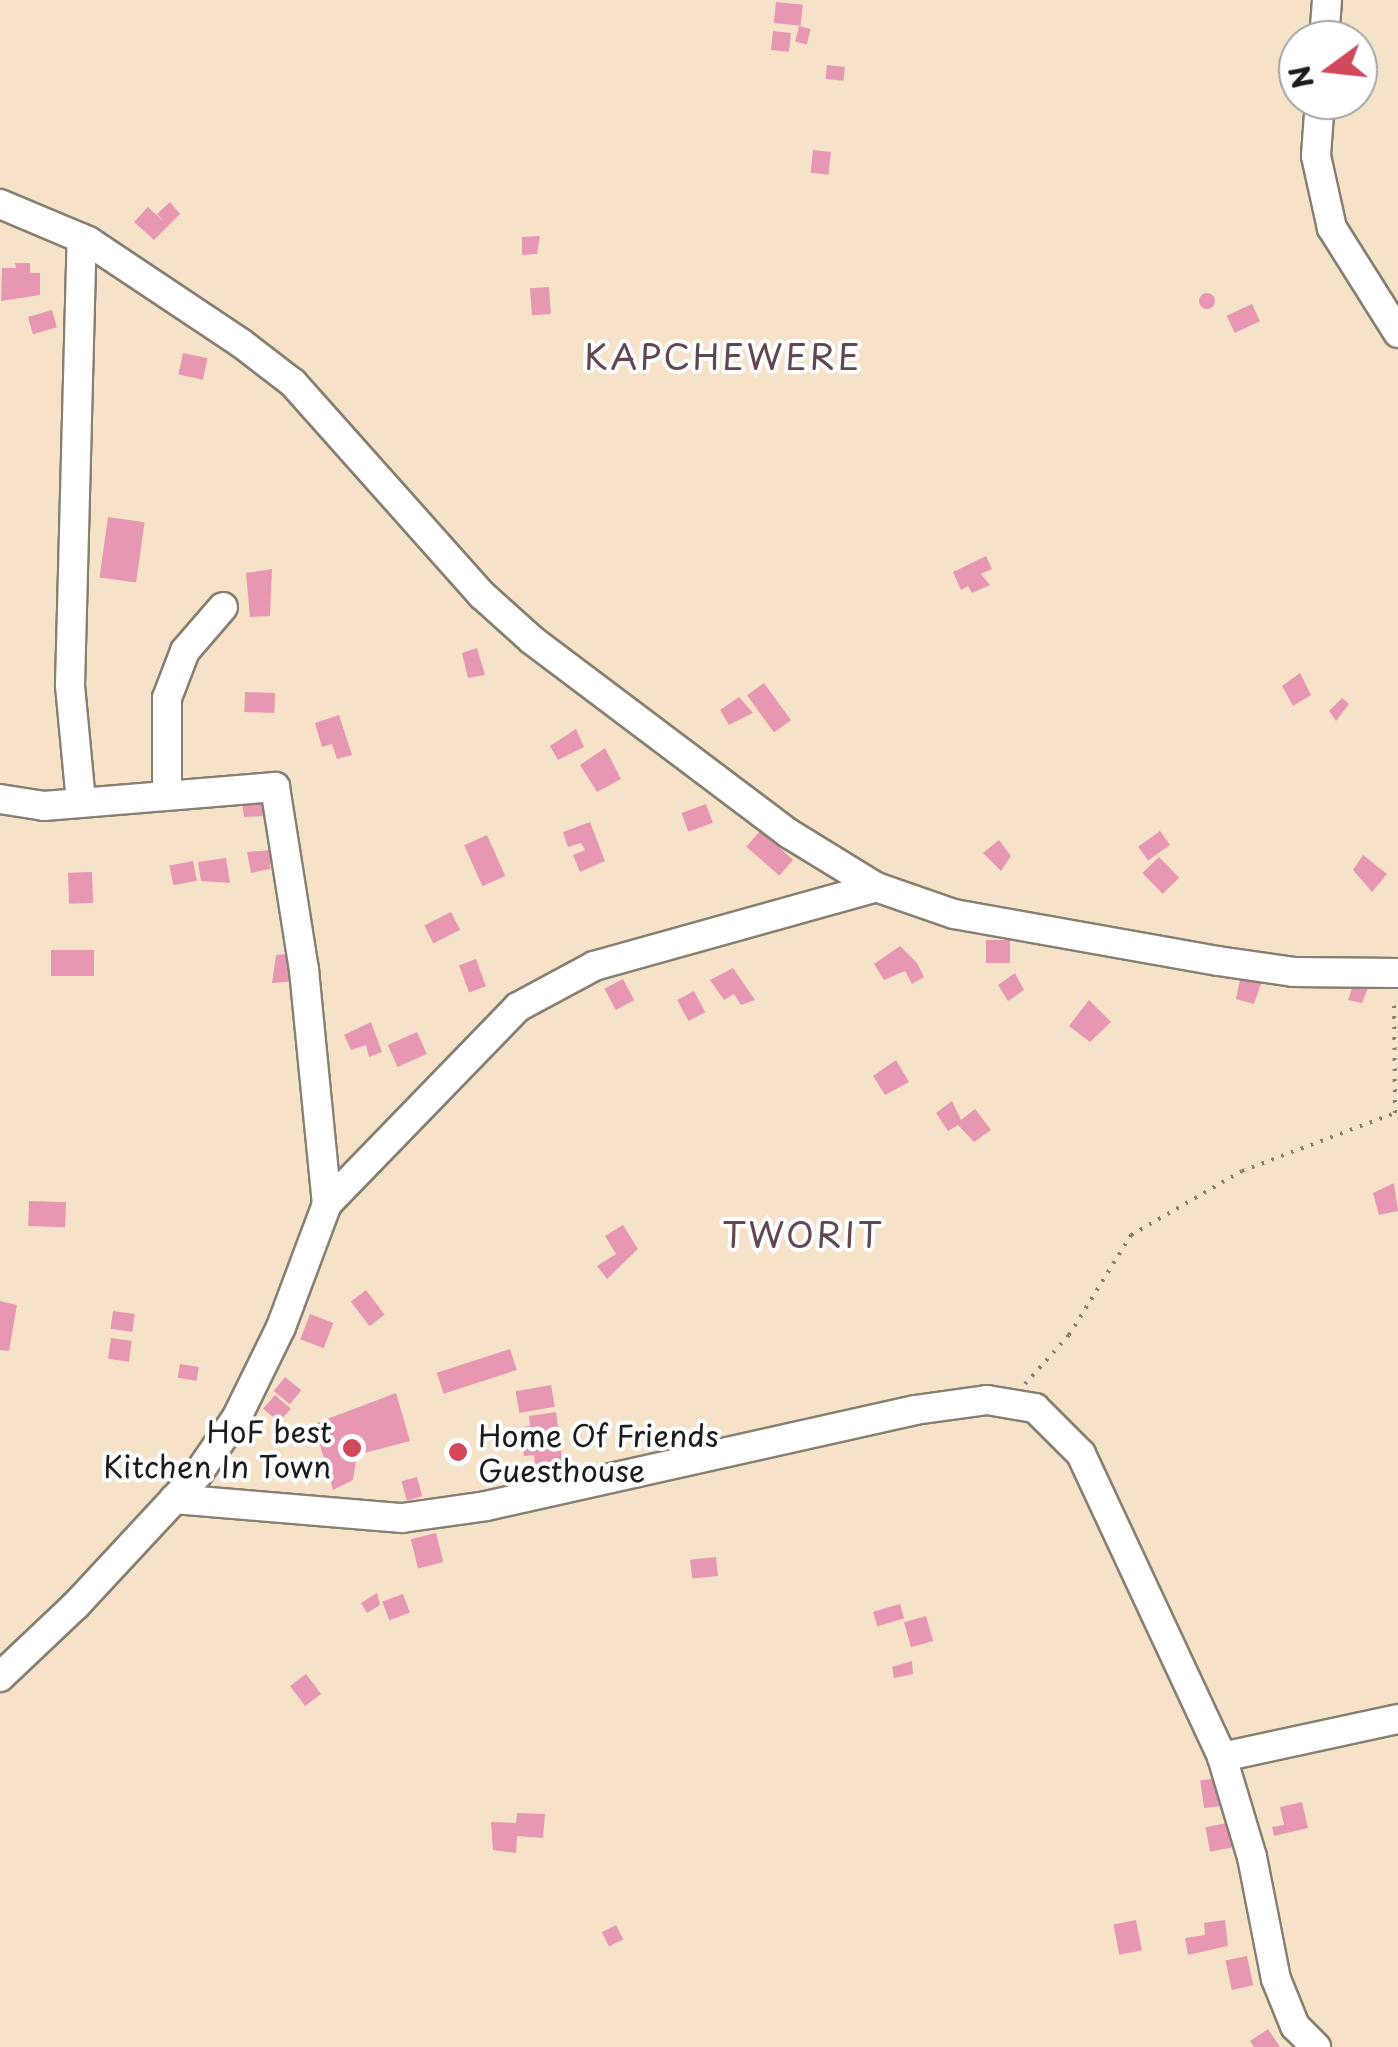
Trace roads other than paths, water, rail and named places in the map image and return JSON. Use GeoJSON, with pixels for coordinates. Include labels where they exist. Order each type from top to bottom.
{"type":"FeatureCollection","features":[{"type":"Feature","properties":{"kind":"street"},"geometry":{"type":"LineString","coordinates":[[1319,120],[1316,156],[1332,228],[1398,334]]}},
{"type":"Feature","properties":{"kind":"street"},"geometry":{"type":"LineString","coordinates":[[0,204],[82,238],[163,286],[293,384],[482,596],[560,663],[788,833],[876,887],[954,914],[1218,961],[1293,972],[1396,973]]}},
{"type":"Feature","properties":{"kind":"street"},"geometry":{"type":"LineString","coordinates":[[80,802],[70,685],[82,238]]}},
{"type":"Feature","properties":{"kind":"street"},"geometry":{"type":"LineString","coordinates":[[168,792],[167,698],[184,650],[223,608]]}},
{"type":"Feature","properties":{"kind":"street"},"geometry":{"type":"LineString","coordinates":[[0,799],[44,806],[168,792],[274,786],[304,970],[327,1204]]}},
{"type":"Feature","properties":{"kind":"street"},"geometry":{"type":"LineString","coordinates":[[0,1677],[174,1499],[237,1416],[281,1327],[327,1204],[518,1007],[594,966],[876,887]]}},
{"type":"Feature","properties":{"kind":"street"},"geometry":{"type":"LineString","coordinates":[[174,1499],[402,1518],[486,1506],[915,1410],[1014,1400],[1059,1425],[1080,1454],[1222,1757],[1252,1857],[1276,1980],[1295,2026],[1316,2047]]}},
{"type":"Feature","properties":{"kind":"street"},"geometry":{"type":"LineString","coordinates":[[1222,1757],[1398,1719]]}},
{"type":"Feature","properties":{"kind":"place","name":"HoF best Kitchen In Town"},"geometry":{"type":"Point","coordinates":[352,1448]}},
{"type":"Feature","properties":{"kind":"place","name":"Home Of Friends Guesthouse"},"geometry":{"type":"Point","coordinates":[458,1452]}},
{"type":"Feature","properties":{"kind":"district","name":"KAPCHEWERE"},"geometry":{"type":"Point","coordinates":[723,356]}},
{"type":"Feature","properties":{"kind":"district","name":"TWORIT"},"geometry":{"type":"Point","coordinates":[803,1234]}}]}
